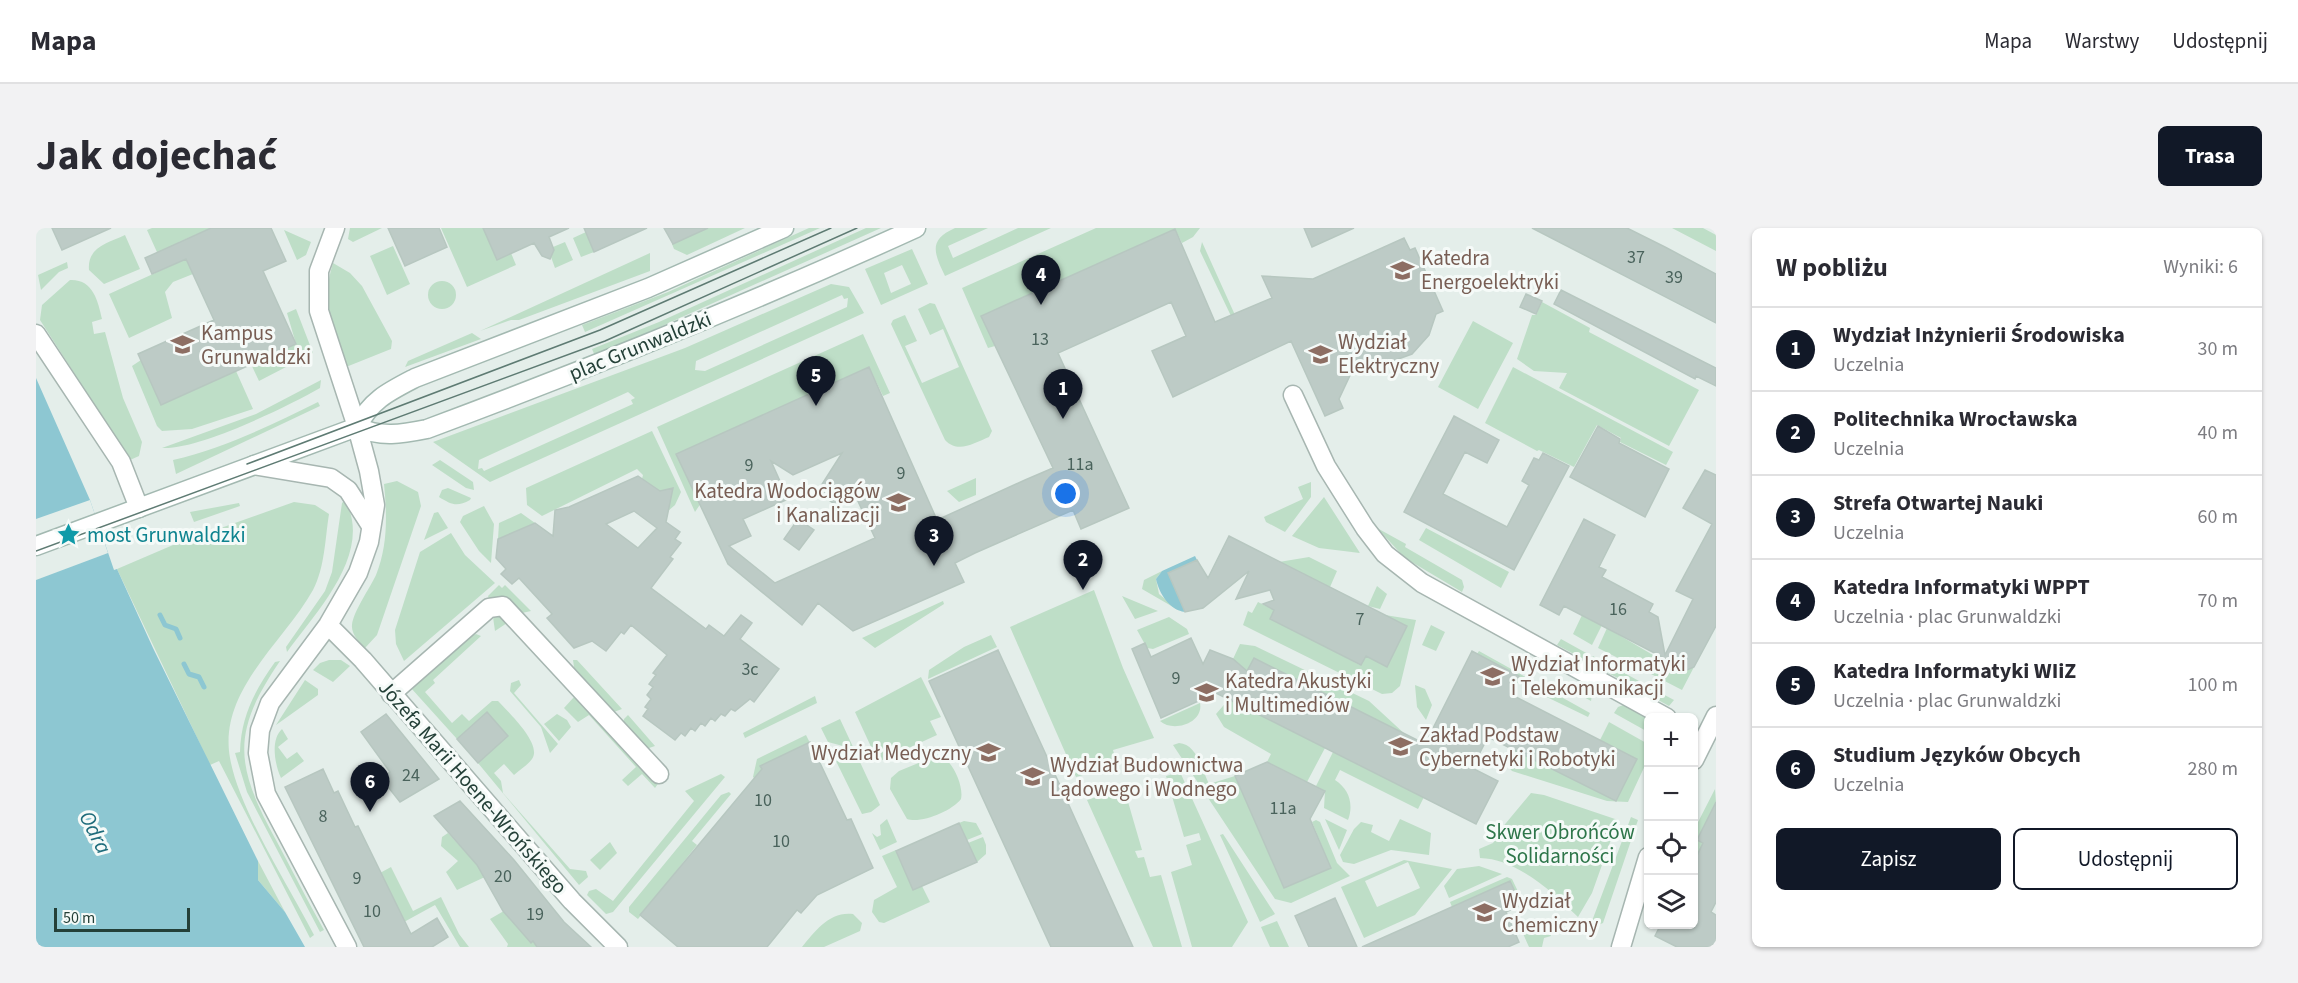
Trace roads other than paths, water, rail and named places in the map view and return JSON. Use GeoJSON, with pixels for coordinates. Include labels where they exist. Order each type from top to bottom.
{"type":"FeatureCollection","features":[{"type":"Feature","properties":{"kind":"street"},"geometry":{"type":"LineString","coordinates":[[335,228],[319,271],[320,320],[357,427],[375,504],[358,573],[328,626],[270,703],[260,730],[258,753],[266,794],[346,947]]}},
{"type":"Feature","properties":{"kind":"street"},"geometry":{"type":"LineString","coordinates":[[36,546],[357,427],[367,409],[393,389],[415,378],[648,288],[784,228]]}},
{"type":"Feature","properties":{"kind":"street","name":"plac Grunwaldzki"},"geometry":{"type":"LineString","coordinates":[[357,427],[374,435],[402,434],[427,429],[608,360],[792,284],[916,228]]}},
{"type":"Feature","properties":{"kind":"street"},"geometry":{"type":"LineString","coordinates":[[36,334],[121,462],[139,508]]}},
{"type":"Feature","properties":{"kind":"street"},"geometry":{"type":"LineString","coordinates":[[1293,395],[1326,466],[1365,528],[1385,554],[1422,583],[1660,713]]}},
{"type":"Feature","properties":{"kind":"street"},"geometry":{"type":"LineString","coordinates":[[254,465],[320,474],[337,480],[352,494],[371,526]]}},
{"type":"Feature","properties":{"kind":"street"},"geometry":{"type":"LineString","coordinates":[[391,694],[489,608],[503,606],[659,774]]}},
{"type":"Feature","properties":{"kind":"street","name":"Józefa Marii Hoene-Wrońskiego"},"geometry":{"type":"LineString","coordinates":[[328,626],[363,660],[572,901],[618,947]]}},
{"type":"Feature","properties":{"kind":"street"},"geometry":{"type":"LineString","coordinates":[[1698,752],[1716,716]]}},
{"type":"Feature","properties":{"kind":"street"},"geometry":{"type":"LineString","coordinates":[[1621,947],[1644,870]]}},
{"type":"Feature","properties":{"kind":"water","name":"Odra"},"geometry":{"type":"Polygon","coordinates":[[[36,378],[90,500],[114,570],[117,569],[153,648],[258,861],[258,880],[285,912],[305,947],[36,947],[36,378]]]}},
{"type":"Feature","properties":{"kind":"water"},"geometry":{"type":"Polygon","coordinates":[[[1195,556],[1197,560],[1169,573],[1185,612],[1179,611],[1166,600],[1156,579],[1162,571],[1195,556]]]}},
{"type":"Feature","properties":{"kind":"waterway"},"geometry":{"type":"LineString","coordinates":[[160,615],[165,625],[176,629],[180,638]]}},
{"type":"Feature","properties":{"kind":"waterway"},"geometry":{"type":"LineString","coordinates":[[184,664],[189,674],[199,677],[204,687]]}},
{"type":"Feature","properties":{"kind":"tram line"},"geometry":{"type":"LineString","coordinates":[[247,464],[600,330],[831,228]]}},
{"type":"Feature","properties":{"kind":"tram line"},"geometry":{"type":"LineString","coordinates":[[36,551],[605,341],[857,228]]}},
{"type":"Feature","properties":{"kind":"place","name":"Katedra Energoelektryki"},"geometry":{"type":"Point","coordinates":[1403,270]}},
{"type":"Feature","properties":{"kind":"place","name":"Katedra Informatyki WPPT"},"geometry":{"type":"Point","coordinates":[1041,305]}},
{"type":"Feature","properties":{"kind":"place","name":"Kampus Grunwaldzki"},"geometry":{"type":"Point","coordinates":[183,345]}},
{"type":"Feature","properties":{"kind":"place","name":"Wydział Elektryczny"},"geometry":{"type":"Point","coordinates":[1320,354]}},
{"type":"Feature","properties":{"kind":"place","name":"Katedra Informatyki WIiZ"},"geometry":{"type":"Point","coordinates":[816,406]}},
{"type":"Feature","properties":{"kind":"place","name":"Wydział Inżynierii Środowiska"},"geometry":{"type":"Point","coordinates":[1063,419]}},
{"type":"Feature","properties":{"kind":"place","name":"Katedra Wodociągów i Kanalizacji"},"geometry":{"type":"Point","coordinates":[898,503]}},
{"type":"Feature","properties":{"kind":"place","name":"most Grunwaldzki"},"geometry":{"type":"Point","coordinates":[69,535]}},
{"type":"Feature","properties":{"kind":"place","name":"Strefa Otwartej Nauki"},"geometry":{"type":"Point","coordinates":[934,566]}},
{"type":"Feature","properties":{"kind":"place","name":"Politechnika Wrocławska"},"geometry":{"type":"Point","coordinates":[1083,590]}},
{"type":"Feature","properties":{"kind":"place","name":"Wydział Informatyki i Telekomunikacji"},"geometry":{"type":"Point","coordinates":[1493,676]}},
{"type":"Feature","properties":{"kind":"place","name":"Katedra Akustyki i Multimediów"},"geometry":{"type":"Point","coordinates":[1207,693]}},
{"type":"Feature","properties":{"kind":"place","name":"Zakład Podstaw Cybernetyki i Robotyki"},"geometry":{"type":"Point","coordinates":[1401,747]}},
{"type":"Feature","properties":{"kind":"place","name":"Wydział Medyczny"},"geometry":{"type":"Point","coordinates":[989,753]}},
{"type":"Feature","properties":{"kind":"place","name":"Wydział Budownictwa Lądowego i Wodnego"},"geometry":{"type":"Point","coordinates":[1032,777]}},
{"type":"Feature","properties":{"kind":"place","name":"Studium Języków Obcych"},"geometry":{"type":"Point","coordinates":[370,812]}},
{"type":"Feature","properties":{"kind":"place","name":"Wydział Chemiczny"},"geometry":{"type":"Point","coordinates":[1484,913]}},
{"type":"Feature","properties":{"kind":"park label","name":"Skwer Obrońców Solidarności"},"geometry":{"type":"Point","coordinates":[1560,844]}}]}
